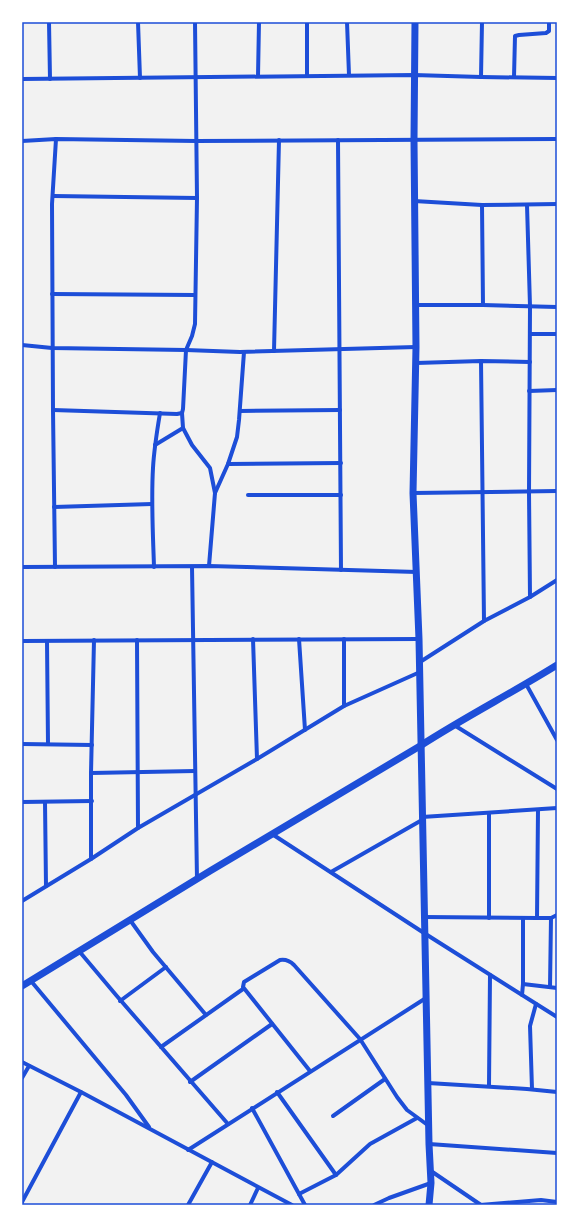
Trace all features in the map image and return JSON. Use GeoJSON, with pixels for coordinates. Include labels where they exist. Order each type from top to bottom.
{"type":"FeatureCollection","features":[{"type":"Feature","properties":{"kind":"street"},"geometry":{"type":"LineString","coordinates":[[49,22],[50,79]]}},
{"type":"Feature","properties":{"kind":"street"},"geometry":{"type":"LineString","coordinates":[[138,22],[140,78]]}},
{"type":"Feature","properties":{"kind":"street"},"geometry":{"type":"LineString","coordinates":[[195,22],[195,324],[186,350],[182,413],[183,428],[192,445],[210,468],[215,493],[210,566]]}},
{"type":"Feature","properties":{"kind":"street"},"geometry":{"type":"LineString","coordinates":[[258,76],[259,22]]}},
{"type":"Feature","properties":{"kind":"street"},"geometry":{"type":"LineString","coordinates":[[307,22],[307,76]]}},
{"type":"Feature","properties":{"kind":"street"},"geometry":{"type":"LineString","coordinates":[[347,22],[349,75]]}},
{"type":"Feature","properties":{"kind":"street"},"geometry":{"type":"LineString","coordinates":[[415,22],[414,201],[416,363],[413,493],[420,672],[420,746],[428,1126],[431,1183],[429,1205]]}},
{"type":"Feature","properties":{"kind":"street"},"geometry":{"type":"LineString","coordinates":[[481,77],[482,22]]}},
{"type":"Feature","properties":{"kind":"street"},"geometry":{"type":"LineString","coordinates":[[514,77],[516,36],[519,34],[546,33],[549,31],[549,22]]}},
{"type":"Feature","properties":{"kind":"street"},"geometry":{"type":"LineString","coordinates":[[22,79],[349,75],[557,78]]}},
{"type":"Feature","properties":{"kind":"street"},"geometry":{"type":"LineString","coordinates":[[22,141],[56,139],[196,141],[557,139]]}},
{"type":"Feature","properties":{"kind":"street"},"geometry":{"type":"LineString","coordinates":[[55,567],[52,204],[56,139]]}},
{"type":"Feature","properties":{"kind":"street"},"geometry":{"type":"LineString","coordinates":[[274,351],[279,140]]}},
{"type":"Feature","properties":{"kind":"street"},"geometry":{"type":"LineString","coordinates":[[338,140],[341,570]]}},
{"type":"Feature","properties":{"kind":"street"},"geometry":{"type":"LineString","coordinates":[[53,196],[196,198]]}},
{"type":"Feature","properties":{"kind":"street"},"geometry":{"type":"LineString","coordinates":[[414,201],[482,205],[557,204]]}},
{"type":"Feature","properties":{"kind":"street"},"geometry":{"type":"LineString","coordinates":[[482,205],[483,305]]}},
{"type":"Feature","properties":{"kind":"street"},"geometry":{"type":"LineString","coordinates":[[527,205],[530,306],[530,597]]}},
{"type":"Feature","properties":{"kind":"street"},"geometry":{"type":"LineString","coordinates":[[52,294],[195,295]]}},
{"type":"Feature","properties":{"kind":"street"},"geometry":{"type":"LineString","coordinates":[[415,305],[557,307]]}},
{"type":"Feature","properties":{"kind":"street"},"geometry":{"type":"LineString","coordinates":[[530,334],[557,334]]}},
{"type":"Feature","properties":{"kind":"street"},"geometry":{"type":"LineString","coordinates":[[22,344],[52,348],[244,352],[416,347]]}},
{"type":"Feature","properties":{"kind":"street"},"geometry":{"type":"LineString","coordinates":[[215,493],[228,464],[237,437],[244,352]]}},
{"type":"Feature","properties":{"kind":"street"},"geometry":{"type":"LineString","coordinates":[[416,363],[481,361],[530,362]]}},
{"type":"Feature","properties":{"kind":"street"},"geometry":{"type":"LineString","coordinates":[[481,361],[484,621]]}},
{"type":"Feature","properties":{"kind":"street"},"geometry":{"type":"LineString","coordinates":[[529,391],[557,390]]}},
{"type":"Feature","properties":{"kind":"street"},"geometry":{"type":"LineString","coordinates":[[53,410],[182,413]]}},
{"type":"Feature","properties":{"kind":"street"},"geometry":{"type":"LineString","coordinates":[[240,411],[340,410]]}},
{"type":"Feature","properties":{"kind":"street"},"geometry":{"type":"LineString","coordinates":[[154,567],[152,504],[153,469],[160,413]]}},
{"type":"Feature","properties":{"kind":"street"},"geometry":{"type":"LineString","coordinates":[[155,445],[183,428]]}},
{"type":"Feature","properties":{"kind":"street"},"geometry":{"type":"LineString","coordinates":[[228,464],[341,463]]}},
{"type":"Feature","properties":{"kind":"street"},"geometry":{"type":"LineString","coordinates":[[413,493],[557,491]]}},
{"type":"Feature","properties":{"kind":"street"},"geometry":{"type":"LineString","coordinates":[[248,495],[341,495]]}},
{"type":"Feature","properties":{"kind":"street"},"geometry":{"type":"LineString","coordinates":[[54,507],[152,504]]}},
{"type":"Feature","properties":{"kind":"street"},"geometry":{"type":"LineString","coordinates":[[22,567],[210,566],[417,572]]}},
{"type":"Feature","properties":{"kind":"street"},"geometry":{"type":"LineString","coordinates":[[192,567],[197,878]]}},
{"type":"Feature","properties":{"kind":"street"},"geometry":{"type":"LineString","coordinates":[[419,662],[484,621],[530,597],[557,580]]}},
{"type":"Feature","properties":{"kind":"street"},"geometry":{"type":"LineString","coordinates":[[253,639],[257,759]]}},
{"type":"Feature","properties":{"kind":"street"},"geometry":{"type":"LineString","coordinates":[[299,639],[305,730]]}},
{"type":"Feature","properties":{"kind":"street"},"geometry":{"type":"LineString","coordinates":[[344,639],[344,706]]}},
{"type":"Feature","properties":{"kind":"street"},"geometry":{"type":"LineString","coordinates":[[22,641],[419,639]]}},
{"type":"Feature","properties":{"kind":"street"},"geometry":{"type":"LineString","coordinates":[[91,858],[94,640]]}},
{"type":"Feature","properties":{"kind":"street"},"geometry":{"type":"LineString","coordinates":[[137,640],[138,828]]}},
{"type":"Feature","properties":{"kind":"street"},"geometry":{"type":"LineString","coordinates":[[47,641],[48,744]]}},
{"type":"Feature","properties":{"kind":"street"},"geometry":{"type":"LineString","coordinates":[[22,986],[197,878],[557,665]]}},
{"type":"Feature","properties":{"kind":"street"},"geometry":{"type":"LineString","coordinates":[[22,901],[138,828],[257,759],[344,706],[420,672]]}},
{"type":"Feature","properties":{"kind":"street"},"geometry":{"type":"LineString","coordinates":[[526,684],[556,737]]}},
{"type":"Feature","properties":{"kind":"street"},"geometry":{"type":"LineString","coordinates":[[454,725],[557,788]]}},
{"type":"Feature","properties":{"kind":"street"},"geometry":{"type":"LineString","coordinates":[[22,744],[92,745]]}},
{"type":"Feature","properties":{"kind":"street"},"geometry":{"type":"LineString","coordinates":[[91,773],[195,771]]}},
{"type":"Feature","properties":{"kind":"street"},"geometry":{"type":"LineString","coordinates":[[22,802],[92,801]]}},
{"type":"Feature","properties":{"kind":"street"},"geometry":{"type":"LineString","coordinates":[[45,802],[46,886]]}},
{"type":"Feature","properties":{"kind":"street"},"geometry":{"type":"LineString","coordinates":[[331,872],[422,818],[557,808]]}},
{"type":"Feature","properties":{"kind":"street"},"geometry":{"type":"LineString","coordinates":[[537,918],[538,810]]}},
{"type":"Feature","properties":{"kind":"street"},"geometry":{"type":"LineString","coordinates":[[489,813],[490,918]]}},
{"type":"Feature","properties":{"kind":"street"},"geometry":{"type":"LineString","coordinates":[[272,834],[557,1017]]}},
{"type":"Feature","properties":{"kind":"street"},"geometry":{"type":"LineString","coordinates":[[424,917],[550,918],[557,915]]}},
{"type":"Feature","properties":{"kind":"street"},"geometry":{"type":"LineString","coordinates":[[522,995],[523,918]]}},
{"type":"Feature","properties":{"kind":"street"},"geometry":{"type":"LineString","coordinates":[[550,918],[550,988]]}},
{"type":"Feature","properties":{"kind":"street"},"geometry":{"type":"LineString","coordinates":[[130,920],[153,952],[206,1016]]}},
{"type":"Feature","properties":{"kind":"street"},"geometry":{"type":"LineString","coordinates":[[79,951],[120,1001],[228,1124]]}},
{"type":"Feature","properties":{"kind":"street"},"geometry":{"type":"LineString","coordinates":[[161,1047],[243,989],[244,982],[280,960],[288,960],[360,1039],[385,1079],[407,1110],[428,1126]]}},
{"type":"Feature","properties":{"kind":"street"},"geometry":{"type":"LineString","coordinates":[[120,1001],[166,967]]}},
{"type":"Feature","properties":{"kind":"street"},"geometry":{"type":"LineString","coordinates":[[489,1086],[490,975]]}},
{"type":"Feature","properties":{"kind":"street"},"geometry":{"type":"LineString","coordinates":[[31,981],[126,1095],[150,1129]]}},
{"type":"Feature","properties":{"kind":"street"},"geometry":{"type":"LineString","coordinates":[[523,984],[557,988]]}},
{"type":"Feature","properties":{"kind":"street"},"geometry":{"type":"LineString","coordinates":[[243,989],[310,1071]]}},
{"type":"Feature","properties":{"kind":"street"},"geometry":{"type":"LineString","coordinates":[[188,1150],[426,998]]}},
{"type":"Feature","properties":{"kind":"street"},"geometry":{"type":"LineString","coordinates":[[532,1089],[530,1026],[536,1004]]}},
{"type":"Feature","properties":{"kind":"street"},"geometry":{"type":"LineString","coordinates":[[190,1082],[272,1024]]}},
{"type":"Feature","properties":{"kind":"street"},"geometry":{"type":"LineString","coordinates":[[22,1062],[292,1205]]}},
{"type":"Feature","properties":{"kind":"street"},"geometry":{"type":"LineString","coordinates":[[22,1078],[29,1066]]}},
{"type":"Feature","properties":{"kind":"street"},"geometry":{"type":"LineString","coordinates":[[333,1116],[385,1079]]}},
{"type":"Feature","properties":{"kind":"street"},"geometry":{"type":"LineString","coordinates":[[428,1083],[489,1086],[557,1092]]}},
{"type":"Feature","properties":{"kind":"street"},"geometry":{"type":"LineString","coordinates":[[22,1202],[81,1092]]}},
{"type":"Feature","properties":{"kind":"street"},"geometry":{"type":"LineString","coordinates":[[277,1092],[336,1175]]}},
{"type":"Feature","properties":{"kind":"street"},"geometry":{"type":"LineString","coordinates":[[252,1108],[305,1205]]}},
{"type":"Feature","properties":{"kind":"street"},"geometry":{"type":"LineString","coordinates":[[299,1194],[336,1175],[370,1144],[417,1118]]}},
{"type":"Feature","properties":{"kind":"street"},"geometry":{"type":"LineString","coordinates":[[429,1144],[557,1153]]}},
{"type":"Feature","properties":{"kind":"street"},"geometry":{"type":"LineString","coordinates":[[188,1205],[212,1162]]}},
{"type":"Feature","properties":{"kind":"street"},"geometry":{"type":"LineString","coordinates":[[430,1171],[480,1205],[541,1200],[557,1202]]}},
{"type":"Feature","properties":{"kind":"street"},"geometry":{"type":"LineString","coordinates":[[374,1205],[388,1198],[431,1183]]}},
{"type":"Feature","properties":{"kind":"street"},"geometry":{"type":"LineString","coordinates":[[250,1205],[258,1188]]}}]}
